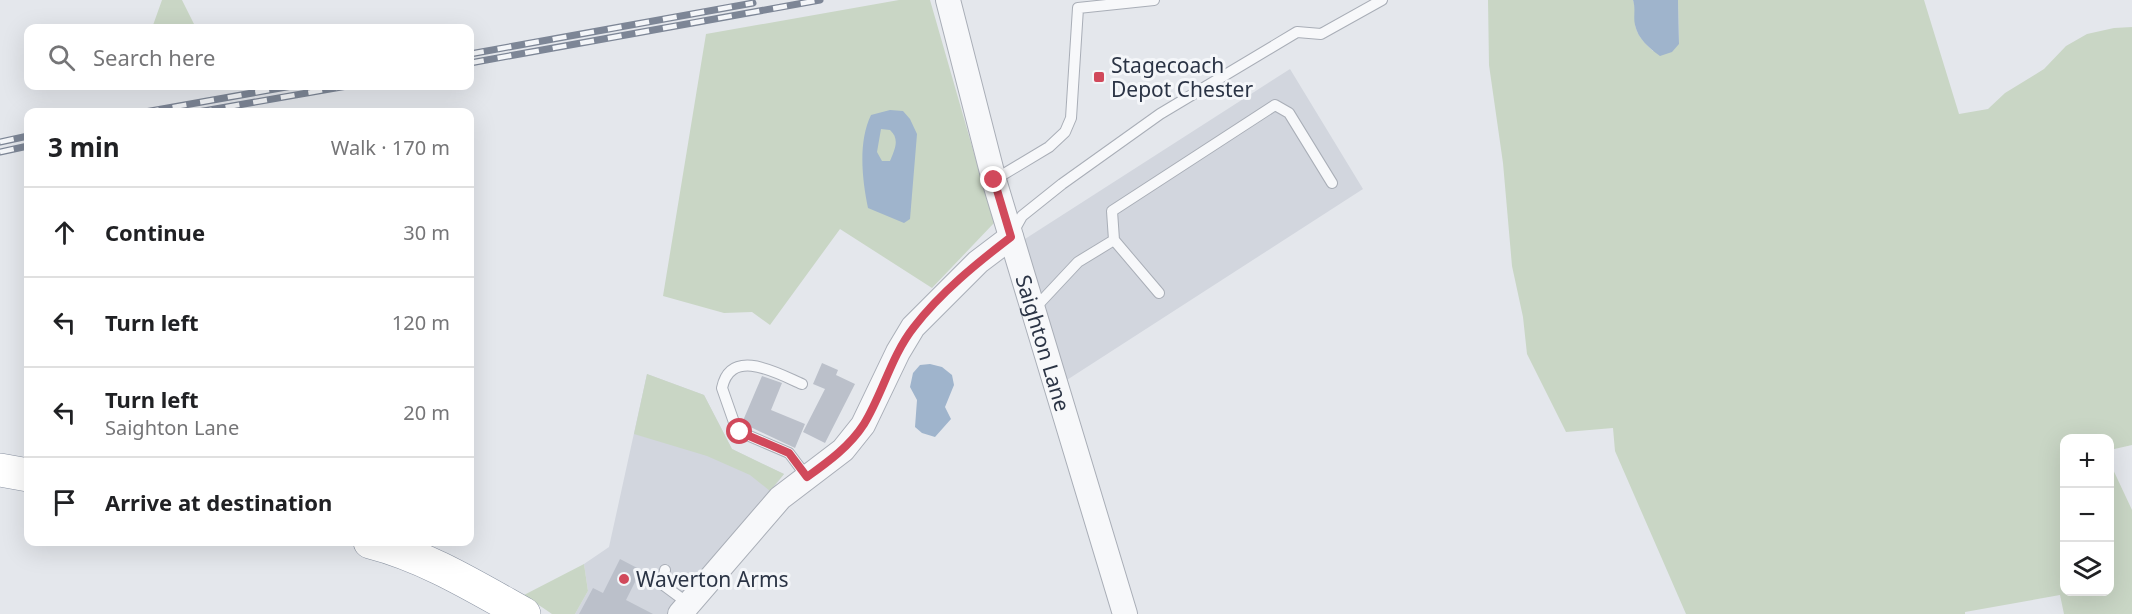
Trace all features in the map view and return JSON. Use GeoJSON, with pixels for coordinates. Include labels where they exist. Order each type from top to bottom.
{"type":"FeatureCollection","features":[{"type":"Feature","properties":{"kind":"highway"},"geometry":{"type":"LineString","coordinates":[[0,470],[24,474]]}},
{"type":"Feature","properties":{"kind":"highway"},"geometry":{"type":"LineString","coordinates":[[385,546],[436,566],[524,614]]}},
{"type":"Feature","properties":{"kind":"street","name":"Saighton Lane"},"geometry":{"type":"LineString","coordinates":[[948,0],[994,180],[1125,614]]}},
{"type":"Feature","properties":{"kind":"street"},"geometry":{"type":"LineString","coordinates":[[685,609],[780,498],[843,450],[863,425],[898,352],[914,327],[978,262],[1011,237]]}},
{"type":"Feature","properties":{"kind":"lane"},"geometry":{"type":"LineString","coordinates":[[994,180],[1049,147],[1065,132],[1071,117],[1078,8],[1154,0]]}},
{"type":"Feature","properties":{"kind":"lane"},"geometry":{"type":"LineString","coordinates":[[1011,237],[1022,216],[1062,184],[1160,114],[1297,32],[1321,34],[1382,0]]}},
{"type":"Feature","properties":{"kind":"lane"},"geometry":{"type":"LineString","coordinates":[[1159,293],[1114,240],[1112,211],[1275,105],[1288,113],[1332,183]]}},
{"type":"Feature","properties":{"kind":"lane"},"geometry":{"type":"LineString","coordinates":[[1033,310],[1078,262],[1114,240]]}},
{"type":"Feature","properties":{"kind":"lane"},"geometry":{"type":"LineString","coordinates":[[801,384],[766,368],[746,365],[730,373],[723,382],[722,388],[736,428],[740,432],[789,453],[807,477]]}},
{"type":"Feature","properties":{"kind":"lane"},"geometry":{"type":"LineString","coordinates":[[665,570],[662,584],[685,609]]}},
{"type":"Feature","properties":{"kind":"shaded area"},"geometry":{"type":"Polygon","coordinates":[[[1290,69],[1363,189],[1056,387],[1014,246],[1290,69]]]}},
{"type":"Feature","properties":{"kind":"shaded area"},"geometry":{"type":"Polygon","coordinates":[[[647,374],[704,395],[732,449],[784,474],[674,614],[575,614],[588,591],[584,564],[609,547],[647,374]]]}},
{"type":"Feature","properties":{"kind":"green space"},"geometry":{"type":"Polygon","coordinates":[[[162,0],[182,0],[194,24],[153,24],[162,0]]]}},
{"type":"Feature","properties":{"kind":"green space"},"geometry":{"type":"Polygon","coordinates":[[[899,0],[930,0],[994,223],[932,288],[840,229],[770,325],[752,312],[724,313],[663,296],[706,34],[899,0]]]}},
{"type":"Feature","properties":{"kind":"green space"},"geometry":{"type":"Polygon","coordinates":[[[1488,0],[1633,0],[1637,30],[1653,51],[1679,44],[1678,0],[1924,0],[1959,114],[1988,109],[2005,93],[2044,69],[2066,46],[2087,34],[2132,27],[2132,445],[2114,449],[2114,434],[2060,434],[2060,595],[1965,612],[1965,614],[1686,614],[1615,451],[1613,428],[1566,432],[1527,354],[1523,317],[1512,266],[1503,163],[1489,65],[1488,0]]]}},
{"type":"Feature","properties":{"kind":"green space"},"geometry":{"type":"Polygon","coordinates":[[[647,374],[704,395],[732,449],[784,474],[770,491],[750,475],[707,456],[634,434],[647,374]]]}},
{"type":"Feature","properties":{"kind":"green space"},"geometry":{"type":"Polygon","coordinates":[[[2114,472],[2132,510],[2132,614],[2064,614],[2060,596],[2114,596],[2114,472]]]}},
{"type":"Feature","properties":{"kind":"green space"},"geometry":{"type":"Polygon","coordinates":[[[584,564],[588,591],[575,614],[552,614],[524,595],[584,564]]]}},
{"type":"Feature","properties":{"kind":"water"},"geometry":{"type":"Polygon","coordinates":[[[1633,0],[1678,0],[1679,44],[1672,52],[1660,56],[1641,39],[1636,30],[1633,0]]]}},
{"type":"Feature","properties":{"kind":"water"},"geometry":{"type":"Polygon","coordinates":[[[890,110],[903,111],[910,119],[917,134],[910,219],[904,223],[868,208],[864,185],[863,149],[871,115],[890,110]],[[881,129],[877,152],[882,161],[890,161],[895,148],[895,137],[890,130],[881,129]]]}},
{"type":"Feature","properties":{"kind":"water"},"geometry":{"type":"Polygon","coordinates":[[[930,364],[942,367],[952,375],[954,385],[945,407],[951,419],[935,437],[922,433],[915,427],[917,400],[910,387],[913,373],[920,365],[930,364]]]}},
{"type":"Feature","properties":{"kind":"building"},"geometry":{"type":"Polygon","coordinates":[[[822,363],[838,370],[836,375],[855,384],[825,443],[803,432],[825,389],[813,384],[822,363]]]}},
{"type":"Feature","properties":{"kind":"building"},"geometry":{"type":"Polygon","coordinates":[[[762,376],[782,383],[771,410],[805,424],[795,448],[742,423],[762,376]]]}},
{"type":"Feature","properties":{"kind":"building","name":"Waverton Arms"},"geometry":{"type":"Polygon","coordinates":[[[620,559],[641,570],[626,600],[653,614],[579,614],[593,588],[603,593],[620,559]]]}},
{"type":"Feature","properties":{"kind":"railway"},"geometry":{"type":"LineString","coordinates":[[474,62],[820,0]]}},
{"type":"Feature","properties":{"kind":"railway"},"geometry":{"type":"LineString","coordinates":[[474,53],[753,3]]}},
{"type":"Feature","properties":{"kind":"railway"},"geometry":{"type":"LineString","coordinates":[[168,108],[269,90]]}},
{"type":"Feature","properties":{"kind":"railway"},"geometry":{"type":"LineString","coordinates":[[221,108],[324,90]]}},
{"type":"Feature","properties":{"kind":"railway"},"geometry":{"type":"LineString","coordinates":[[0,142],[24,137]]}},
{"type":"Feature","properties":{"kind":"railway"},"geometry":{"type":"LineString","coordinates":[[0,152],[24,147]]}},
{"type":"Feature","properties":{"kind":"place","name":"Stagecoach Depot Chester"},"geometry":{"type":"Point","coordinates":[1099,77]}},
{"type":"Feature","properties":{"kind":"place","name":"Waverton Arms"},"geometry":{"type":"Point","coordinates":[624,579]}},
{"type":"Feature","properties":{"kind":"route"},"geometry":{"type":"LineString","coordinates":[[740,432],[789,453],[807,477],[843,450],[863,425],[898,352],[914,327],[978,262],[1011,237],[994,180]]}}]}
